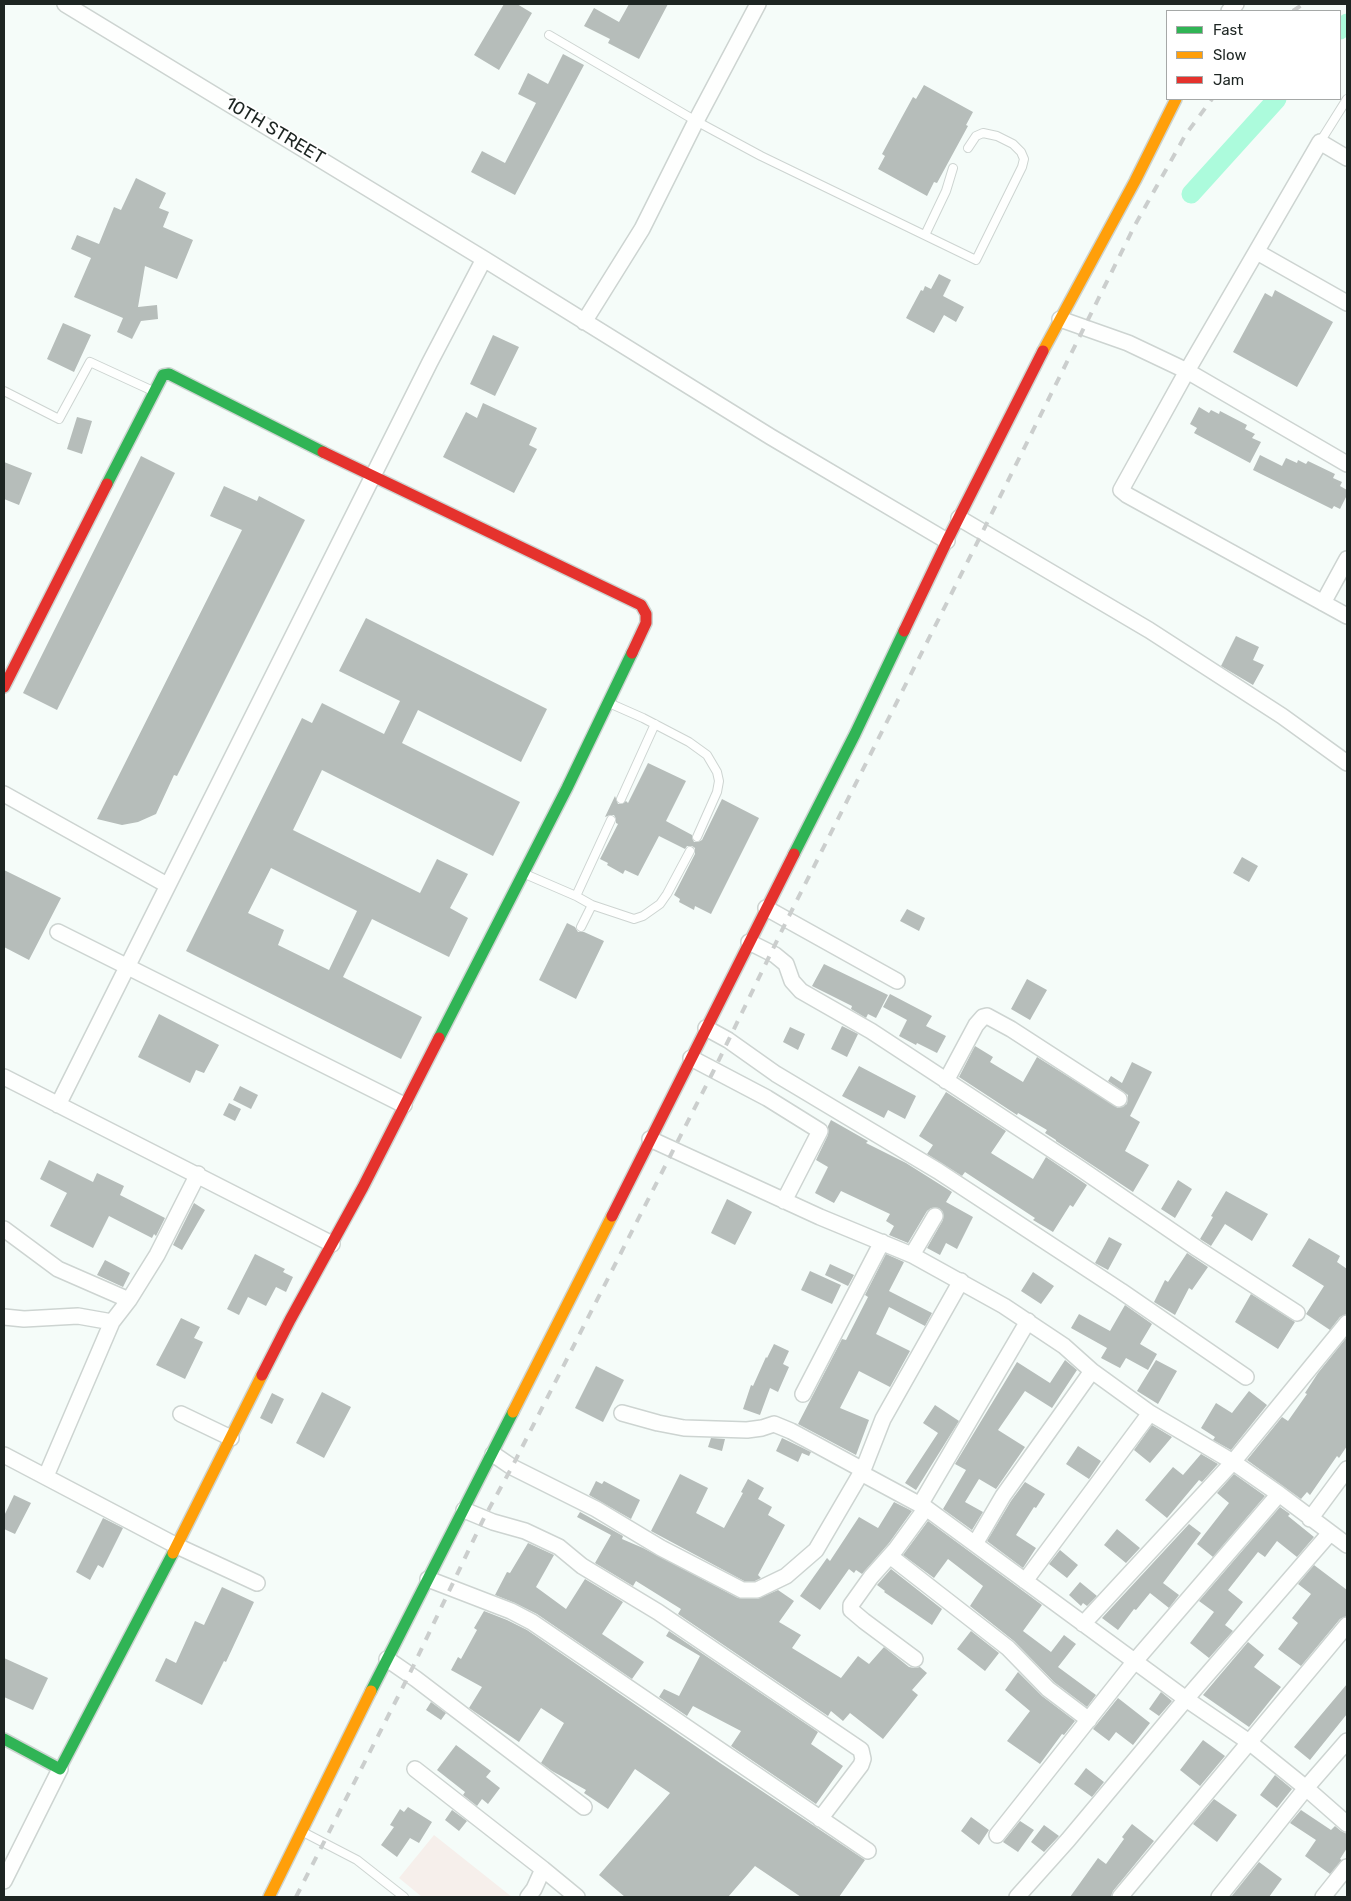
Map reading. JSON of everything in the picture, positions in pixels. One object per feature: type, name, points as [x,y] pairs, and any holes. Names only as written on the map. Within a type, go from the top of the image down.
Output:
[{"type":"street","name":"10TH STREET","points":[[65,4],[484,259],[778,442],[947,541]]},
{"type":"street","points":[[584,322],[642,229],[758,4]]},
{"type":"street","points":[[269,1897],[387,1659],[493,1454],[748,942],[855,734],[947,541],[1060,319],[1135,181],[1176,100]]},
{"type":"street","points":[[1347,158],[1320,142],[1121,488],[1122,492],[1347,616]]},
{"type":"street","points":[[1257,252],[1347,303]]},
{"type":"street","points":[[58,1105],[372,476],[484,259]]},
{"type":"street","points":[[1060,319],[1128,343],[1187,371],[1347,464]]},
{"type":"street","points":[[4,687],[163,375],[169,374],[372,476],[641,605],[646,614],[646,624],[609,703],[523,873],[332,1244],[290,1320],[177,1546],[117,1658],[4,1881]]},
{"type":"street","points":[[959,518],[1148,630],[1282,716],[1347,763]]},
{"type":"street","points":[[1324,602],[1347,558]]},
{"type":"street","points":[[4,794],[167,885]]},
{"type":"street","points":[[766,908],[897,981]]},
{"type":"street","points":[[58,932],[404,1105]]},
{"type":"street","points":[[748,942],[776,955],[786,964],[792,981],[801,991],[871,1031],[1081,1169],[1198,1249],[1297,1312]]},
{"type":"street","points":[[946,1081],[976,1025],[983,1017],[987,1016],[1011,1028],[1119,1099]]},
{"type":"street","points":[[706,1028],[728,1040],[776,1074],[938,1171],[1246,1377]]},
{"type":"street","points":[[690,1058],[767,1098],[820,1130]]},
{"type":"street","points":[[4,1077],[198,1174],[332,1244]]},
{"type":"street","points":[[784,1201],[833,1107]]},
{"type":"street","points":[[650,1139],[784,1201],[912,1255],[962,1281],[1064,1346],[1092,1371],[1150,1413],[1233,1462],[1347,1545]]},
{"type":"street","points":[[46,1476],[112,1322],[130,1300],[157,1255],[198,1174]]},
{"type":"street","points":[[912,1255],[935,1216]]},
{"type":"street","points":[[4,1229],[58,1269],[130,1300]]},
{"type":"street","points":[[802,1394],[882,1242]]},
{"type":"street","points":[[493,1454],[512,1467],[596,1509],[661,1548],[742,1590],[757,1590],[786,1576],[816,1550],[862,1472],[883,1419],[962,1281]]},
{"type":"street","points":[[4,1318],[24,1319],[78,1316],[112,1322]]},
{"type":"street","points":[[915,1659],[851,1610],[853,1601],[890,1556],[923,1506],[1028,1322]]},
{"type":"street","points":[[1083,1624],[1233,1462],[1347,1323]]},
{"type":"street","points":[[976,1544],[1014,1480],[1092,1371]]},
{"type":"street","points":[[622,1413],[684,1428],[747,1430],[774,1424],[791,1431],[923,1506],[1186,1699],[1249,1742],[1347,1824]]},
{"type":"street","points":[[1025,1581],[1150,1413]]},
{"type":"street","points":[[181,1414],[231,1438]]},
{"type":"street","points":[[4,1454],[177,1546],[257,1583]]},
{"type":"street","points":[[1310,1519],[1347,1469]]},
{"type":"street","points":[[997,1835],[1135,1661],[1279,1494]]},
{"type":"street","points":[[464,1510],[493,1522],[525,1531],[558,1547],[582,1566],[658,1612],[861,1750],[863,1759],[861,1765],[820,1819]]},
{"type":"street","points":[[1018,1897],[1330,1533]]},
{"type":"street","points":[[890,1556],[1008,1648],[1048,1689],[1089,1720]]},
{"type":"street","points":[[428,1579],[510,1611],[532,1622],[868,1851]]},
{"type":"street","points":[[1120,1897],[1347,1624]]},
{"type":"street","points":[[387,1659],[584,1807]]},
{"type":"street","points":[[4,1739],[60,1769]]},
{"type":"street","points":[[1219,1897],[1306,1788],[1347,1741]]},
{"type":"street","points":[[415,1769],[577,1897]]},
{"type":"street","points":[[1323,1897],[1347,1868]]},
{"type":"street","points":[[535,1895],[543,1869]]},
{"type":"lane","points":[[549,35],[696,121],[761,156],[976,260],[1022,167],[1024,158],[1022,152],[1013,144],[997,136],[983,133],[976,136],[968,148]]},
{"type":"lane","points":[[1320,142],[1347,99]]},
{"type":"lane","points":[[925,235],[946,191],[953,168]]},
{"type":"lane","points":[[4,391],[59,419],[90,362],[155,392]]},
{"type":"lane","points":[[609,703],[654,724],[702,750],[707,755],[717,772],[719,781],[717,792],[697,837]]},
{"type":"lane","points":[[621,799],[654,724]]},
{"type":"lane","points":[[576,896],[611,820]]},
{"type":"lane","points":[[523,873],[592,905],[634,919],[643,916],[660,904],[690,851]]},
{"type":"lane","points":[[581,927],[592,905]]},
{"type":"lane","points":[[301,1832],[357,1860],[404,1897]]},
{"type":"shaded area","points":[[434,1835],[512,1897],[422,1897],[399,1878]]},
{"type":"building","points":[[504,4],[517,4],[532,13],[499,70],[474,55]]},
{"type":"building","points":[[629,4],[668,4],[639,59],[608,43],[610,39],[584,26],[594,8],[619,22]]},
{"type":"building","points":[[563,54],[584,65],[515,195],[471,172],[482,151],[505,163],[536,103],[518,94],[528,73],[548,84]]},
{"type":"building","points":[[924,85],[973,112],[966,125],[968,126],[937,183],[934,182],[927,196],[878,169],[885,156],[882,154],[902,117],[913,97],[916,99]]},
{"type":"building","points":[[136,178],[166,193],[159,208],[169,212],[163,227],[193,240],[177,279],[145,266],[138,307],[157,305],[158,319],[141,321],[132,339],[117,332],[123,318],[74,297],[91,258],[71,249],[77,235],[99,244],[114,207],[121,210]]},
{"type":"building","points":[[939,274],[951,280],[943,296],[964,307],[956,322],[944,315],[934,333],[906,318],[921,290],[923,291],[925,286],[931,289]]},
{"type":"building","points":[[1275,290],[1333,322],[1297,387],[1233,352],[1265,293],[1272,297]]},
{"type":"building","points":[[63,323],[91,335],[74,372],[47,359]]},
{"type":"building","points":[[493,335],[519,347],[495,396],[470,384]]},
{"type":"building","points":[[483,403],[537,428],[529,445],[537,449],[514,493],[443,457],[466,412],[477,418]]},
{"type":"building","points":[[1199,407],[1209,413],[1211,410],[1219,414],[1220,411],[1247,425],[1245,429],[1255,434],[1252,438],[1261,442],[1250,463],[1194,433],[1197,428],[1190,424]]},
{"type":"building","points":[[77,417],[92,421],[82,454],[67,449]]},
{"type":"building","points":[[1260,455],[1282,466],[1286,458],[1297,463],[1298,460],[1306,464],[1308,461],[1335,474],[1333,478],[1342,482],[1340,486],[1347,490],[1347,495],[1340,509],[1334,506],[1332,509],[1253,470]]},
{"type":"building","points":[[141,456],[175,473],[57,710],[23,693]]},
{"type":"building","points":[[4,462],[32,473],[19,505],[4,499]]},
{"type":"building","points":[[224,486],[257,501],[259,496],[305,520],[177,776],[174,775],[156,814],[138,822],[122,825],[97,819],[242,530],[210,516]]},
{"type":"building","points":[[366,618],[547,709],[521,762],[418,710],[402,743],[520,802],[493,856],[322,770],[293,830],[420,893],[437,859],[468,874],[450,908],[468,918],[449,957],[372,919],[343,977],[422,1017],[401,1059],[186,951],[302,718],[312,723],[322,703],[384,734],[400,701],[339,671]],"holes":[[[271,868],[357,911],[329,970],[278,945],[284,930],[248,913]]]},
{"type":"building","points":[[1236,636],[1259,647],[1253,660],[1264,665],[1253,685],[1221,666]]},
{"type":"building","points":[[648,763],[686,781],[666,821],[692,835],[694,842],[702,840],[722,799],[759,818],[711,914],[695,906],[694,910],[679,902],[680,899],[674,895],[695,854],[695,848],[692,846],[687,846],[685,849],[659,836],[638,876],[625,870],[623,874],[600,859],[618,824],[614,815],[605,817],[615,796],[618,804],[626,801],[628,803]]},
{"type":"building","points":[[1242,857],[1258,866],[1249,882],[1233,873]]},
{"type":"building","points":[[4,870],[61,898],[29,960],[4,947]]},
{"type":"building","points":[[907,909],[925,918],[919,931],[900,921]]},
{"type":"building","points":[[567,923],[575,927],[578,932],[584,932],[604,941],[576,999],[539,980]]},
{"type":"building","points":[[824,964],[888,995],[876,1018],[868,1014],[866,1018],[851,1009],[852,1006],[812,986]]},
{"type":"building","points":[[1027,979],[1047,990],[1030,1020],[1011,1009]]},
{"type":"building","points":[[890,994],[932,1016],[926,1026],[946,1036],[937,1053],[899,1036],[907,1020],[883,1007]]},
{"type":"building","points":[[159,1014],[219,1045],[204,1073],[196,1070],[190,1083],[138,1057]]},
{"type":"building","points":[[842,1026],[858,1034],[847,1057],[831,1049]]},
{"type":"building","points":[[790,1027],[805,1034],[798,1050],[783,1042]]},
{"type":"building","points":[[975,1046],[993,1057],[990,1062],[1023,1082],[1037,1057],[1118,1108],[1127,1104],[1128,1095],[1108,1081],[1111,1076],[1122,1083],[1132,1062],[1152,1072],[1130,1116],[1140,1122],[1125,1151],[1149,1165],[1133,1192],[1056,1141],[1045,1133],[1047,1130],[1018,1113],[1017,1115],[959,1077]]},
{"type":"building","points":[[859,1066],[916,1096],[905,1119],[888,1110],[884,1118],[842,1096]]},
{"type":"building","points":[[240,1086],[258,1095],[251,1109],[233,1100]]},
{"type":"building","points":[[946,1092],[1006,1131],[991,1153],[1033,1179],[1046,1157],[1087,1185],[1073,1207],[1070,1205],[1053,1232],[965,1172],[962,1176],[927,1154],[933,1145],[919,1136]]},
{"type":"building","points":[[229,1103],[241,1109],[235,1121],[223,1115]]},
{"type":"building","points":[[831,1120],[868,1141],[866,1143],[906,1163],[952,1192],[946,1202],[973,1217],[957,1249],[946,1243],[940,1255],[927,1248],[943,1220],[943,1212],[939,1208],[931,1208],[927,1211],[908,1243],[889,1235],[894,1226],[886,1221],[890,1214],[841,1191],[834,1203],[815,1193],[828,1167],[816,1160],[828,1135],[828,1126]]},
{"type":"building","points":[[49,1160],[93,1182],[97,1173],[124,1186],[120,1195],[165,1218],[156,1236],[154,1234],[152,1238],[109,1216],[93,1248],[50,1226],[67,1193],[40,1179]]},
{"type":"building","points":[[1178,1180],[1192,1189],[1175,1218],[1161,1209]]},
{"type":"building","points":[[1226,1191],[1268,1214],[1252,1241],[1225,1224],[1211,1246],[1200,1239]]},
{"type":"building","points":[[727,1199],[752,1212],[735,1245],[711,1233]]},
{"type":"building","points":[[194,1203],[205,1210],[182,1250],[173,1245]]},
{"type":"building","points":[[1109,1237],[1122,1244],[1108,1270],[1095,1263]]},
{"type":"building","points":[[1309,1238],[1340,1256],[1337,1262],[1347,1269],[1347,1314],[1340,1317],[1330,1330],[1306,1314],[1324,1286],[1292,1266]]},
{"type":"building","points":[[1187,1253],[1208,1267],[1192,1290],[1189,1288],[1175,1315],[1154,1302],[1165,1280],[1168,1282]]},
{"type":"building","points":[[255,1254],[285,1269],[283,1272],[293,1277],[286,1292],[276,1287],[266,1306],[248,1297],[239,1315],[227,1309]]},
{"type":"building","points":[[886,1254],[904,1262],[889,1291],[932,1313],[925,1326],[889,1307],[876,1334],[910,1351],[890,1387],[859,1371],[840,1408],[869,1420],[856,1455],[798,1424],[842,1339],[846,1340],[868,1297],[865,1295]]},
{"type":"building","points":[[105,1260],[130,1273],[123,1287],[97,1275]]},
{"type":"building","points":[[830,1264],[854,1275],[848,1286],[825,1275]]},
{"type":"building","points":[[810,1271],[841,1285],[832,1304],[801,1290]]},
{"type":"building","points":[[1033,1272],[1054,1286],[1041,1304],[1021,1291]]},
{"type":"building","points":[[1251,1294],[1295,1322],[1278,1349],[1235,1322]]},
{"type":"building","points":[[1125,1305],[1152,1324],[1140,1344],[1157,1354],[1148,1370],[1126,1358],[1120,1368],[1101,1358],[1107,1348],[1071,1328],[1079,1314],[1110,1331]]},
{"type":"building","points":[[181,1318],[200,1327],[194,1338],[203,1342],[185,1379],[156,1365]]},
{"type":"building","points":[[1347,1337],[1347,1446],[1339,1458],[1337,1456],[1310,1495],[1307,1492],[1301,1499],[1247,1460],[1282,1417],[1288,1421],[1307,1394],[1305,1393],[1318,1373]]},
{"type":"building","points":[[774,1344],[789,1351],[783,1364],[789,1367],[778,1392],[770,1388],[760,1415],[743,1409],[751,1385],[753,1386]]},
{"type":"building","points":[[1065,1360],[1077,1370],[1052,1408],[1025,1391],[998,1430],[1025,1447],[996,1489],[979,1479],[965,1502],[983,1512],[972,1530],[943,1509],[966,1470],[955,1464],[1017,1362],[1050,1383]]},
{"type":"building","points":[[1156,1360],[1177,1371],[1158,1404],[1137,1391]]},
{"type":"building","points":[[596,1366],[624,1380],[603,1422],[575,1408]]},
{"type":"building","points":[[1249,1391],[1267,1405],[1231,1450],[1213,1440],[1215,1437],[1201,1428],[1216,1403],[1232,1413]]},
{"type":"building","points":[[322,1392],[351,1407],[324,1458],[296,1443]]},
{"type":"building","points":[[272,1393],[284,1399],[272,1424],[260,1418]]},
{"type":"building","points":[[935,1405],[959,1421],[916,1490],[905,1483],[938,1433],[923,1423]]},
{"type":"building","points":[[1152,1425],[1172,1437],[1150,1463],[1134,1450]]},
{"type":"building","points":[[711,1438],[725,1439],[722,1451],[708,1447]]},
{"type":"building","points":[[782,1438],[811,1452],[809,1456],[802,1453],[798,1462],[776,1451]]},
{"type":"building","points":[[1078,1446],[1101,1461],[1089,1479],[1066,1464]]},
{"type":"building","points":[[1201,1454],[1218,1464],[1202,1482],[1199,1480],[1167,1518],[1145,1500],[1173,1467],[1183,1475]]},
{"type":"building","points":[[680,1474],[708,1488],[696,1513],[724,1528],[743,1493],[741,1492],[748,1479],[764,1488],[758,1499],[772,1507],[768,1515],[785,1525],[758,1575],[761,1578],[755,1581],[744,1581],[651,1531]]},
{"type":"building","points":[[1234,1474],[1265,1496],[1213,1557],[1197,1544],[1229,1503],[1217,1493]]},
{"type":"building","points":[[596,1481],[602,1484],[604,1481],[640,1500],[631,1519],[589,1495]]},
{"type":"building","points":[[1025,1482],[1045,1494],[1016,1535],[1036,1548],[1023,1568],[987,1541]]},
{"type":"building","points":[[14,1495],[31,1503],[15,1534],[4,1529],[4,1516]]},
{"type":"building","points":[[894,1502],[912,1511],[889,1543],[862,1574],[856,1570],[854,1573],[849,1569],[820,1610],[800,1596],[827,1558],[830,1561],[859,1517],[878,1528]]},
{"type":"building","points":[[1280,1507],[1314,1537],[1297,1557],[1277,1541],[1265,1557],[1258,1552],[1228,1590],[1243,1602],[1225,1625],[1233,1631],[1209,1658],[1190,1643],[1214,1612],[1199,1601]]},
{"type":"building","points":[[580,1512],[623,1536],[622,1539],[738,1598],[757,1599],[778,1590],[794,1601],[779,1622],[801,1635],[792,1648],[841,1678],[858,1656],[869,1664],[884,1647],[909,1667],[920,1667],[927,1673],[912,1690],[918,1695],[883,1739],[850,1713],[843,1721],[831,1711],[828,1716],[678,1614],[681,1609],[636,1581],[633,1586],[595,1563],[611,1535],[577,1517]]},
{"type":"building","points":[[103,1518],[123,1528],[103,1568],[98,1565],[90,1580],[76,1572]]},
{"type":"building","points":[[928,1521],[1042,1605],[1023,1631],[1051,1652],[1064,1635],[1076,1644],[1058,1667],[1096,1695],[1087,1707],[1054,1682],[1014,1641],[970,1606],[983,1586],[948,1559],[934,1578],[903,1555]]},
{"type":"building","points":[[1189,1524],[1201,1533],[1163,1583],[1179,1595],[1169,1608],[1150,1593],[1136,1610],[1134,1609],[1118,1630],[1102,1618]]},
{"type":"building","points":[[1117,1529],[1140,1548],[1126,1563],[1104,1545]]},
{"type":"building","points":[[528,1543],[554,1555],[536,1587],[566,1609],[585,1579],[623,1602],[602,1634],[644,1662],[632,1679],[537,1614],[495,1595],[507,1572],[510,1573]]},
{"type":"building","points":[[1060,1550],[1078,1565],[1067,1578],[1049,1564]]},
{"type":"building","points":[[1314,1565],[1347,1590],[1347,1616],[1340,1619],[1301,1666],[1278,1649],[1298,1623],[1292,1618],[1311,1594],[1298,1584]]},
{"type":"building","points":[[891,1569],[942,1609],[932,1625],[884,1592],[877,1585]]},
{"type":"building","points":[[1080,1582],[1097,1596],[1087,1606],[1083,1603],[1081,1606],[1069,1595]]},
{"type":"building","points":[[222,1587],[254,1602],[226,1662],[224,1661],[202,1705],[155,1681],[166,1658],[176,1663],[195,1621],[204,1625]]},
{"type":"building","points":[[484,1611],[527,1630],[865,1860],[839,1897],[801,1897],[755,1866],[728,1897],[625,1897],[599,1875],[670,1793],[635,1769],[608,1809],[584,1793],[586,1790],[541,1763],[564,1723],[541,1708],[519,1742],[469,1708],[482,1687],[451,1670],[458,1657],[461,1659],[477,1630],[474,1628]]},
{"type":"building","points":[[669,1631],[818,1732],[811,1744],[843,1766],[816,1804],[731,1746],[741,1731],[693,1706],[687,1716],[659,1697],[664,1689],[679,1696],[700,1656],[666,1636]]},
{"type":"building","points":[[971,1631],[999,1653],[985,1671],[957,1649]]},
{"type":"building","points":[[1248,1642],[1264,1655],[1254,1667],[1281,1687],[1249,1727],[1203,1695]]},
{"type":"building","points":[[4,1658],[48,1678],[33,1710],[4,1697]]},
{"type":"building","points":[[1018,1672],[1042,1696],[1075,1721],[1064,1735],[1062,1734],[1040,1764],[1007,1741],[1030,1711],[1005,1690]]},
{"type":"building","points":[[1347,1684],[1347,1714],[1310,1760],[1294,1747]]},
{"type":"building","points":[[1161,1692],[1172,1701],[1159,1716],[1149,1709]]},
{"type":"building","points":[[1118,1698],[1150,1723],[1133,1745],[1116,1732],[1109,1741],[1093,1729]]},
{"type":"building","points":[[431,1702],[446,1713],[441,1720],[426,1710]]},
{"type":"building","points":[[1203,1740],[1225,1756],[1200,1786],[1180,1770]]},
{"type":"building","points":[[456,1745],[491,1771],[486,1777],[500,1788],[488,1804],[482,1799],[477,1806],[463,1795],[465,1792],[437,1770]]},
{"type":"building","points":[[1086,1768],[1104,1782],[1092,1797],[1074,1784]]},
{"type":"building","points":[[1275,1775],[1292,1789],[1277,1808],[1260,1795]]},
{"type":"building","points":[[1214,1799],[1237,1815],[1217,1842],[1193,1824]]},
{"type":"building","points":[[408,1807],[432,1822],[419,1843],[410,1838],[397,1857],[381,1845],[394,1827],[390,1825],[400,1809],[404,1812]]},
{"type":"building","points":[[452,1810],[467,1821],[459,1831],[445,1820]]},
{"type":"building","points":[[1301,1810],[1331,1830],[1335,1826],[1347,1834],[1347,1848],[1340,1859],[1342,1860],[1330,1874],[1305,1856],[1316,1840],[1290,1823]]},
{"type":"building","points":[[971,1817],[989,1830],[979,1845],[961,1831]]},
{"type":"building","points":[[1020,1821],[1034,1830],[1018,1852],[1003,1842]]},
{"type":"building","points":[[1132,1824],[1154,1841],[1113,1891],[1111,1897],[1070,1897],[1098,1858],[1106,1864]]},
{"type":"building","points":[[1044,1825],[1059,1836],[1044,1852],[1031,1842]]},
{"type":"building","points":[[1259,1862],[1282,1879],[1269,1897],[1231,1897]]},
{"type":"waterway","points":[[1341,29],[1347,23]]},
{"type":"waterway","points":[[1191,194],[1276,100]]},
{"type":"railway","points":[[1294,10],[1303,4]]},
{"type":"railway","points":[[296,1897],[409,1675],[484,1518],[512,1467],[714,1070],[787,920],[1135,225],[1186,134],[1211,100]]},
{"type":"traffic: fast","points":[[107,484],[163,375],[169,374],[323,452]]},
{"type":"traffic: fast","points":[[794,854],[855,734],[904,631]]},
{"type":"traffic: fast","points":[[439,1038],[567,788],[632,653]]},
{"type":"traffic: fast","points":[[371,1691],[513,1412]]},
{"type":"traffic: fast","points":[[4,1739],[60,1769],[173,1553]]},
{"type":"traffic: slow","points":[[1043,351],[1135,181],[1176,100]]},
{"type":"traffic: slow","points":[[513,1412],[612,1216]]},
{"type":"traffic: slow","points":[[173,1553],[262,1375]]},
{"type":"traffic: slow","points":[[269,1897],[371,1691]]},
{"type":"traffic: jam","points":[[904,631],[947,541],[1043,351]]},
{"type":"traffic: jam","points":[[323,452],[641,605],[646,614],[646,623],[632,653]]},
{"type":"traffic: jam","points":[[4,687],[107,484]]},
{"type":"traffic: jam","points":[[612,1216],[794,854]]},
{"type":"traffic: jam","points":[[262,1375],[363,1187],[439,1038]]}]
